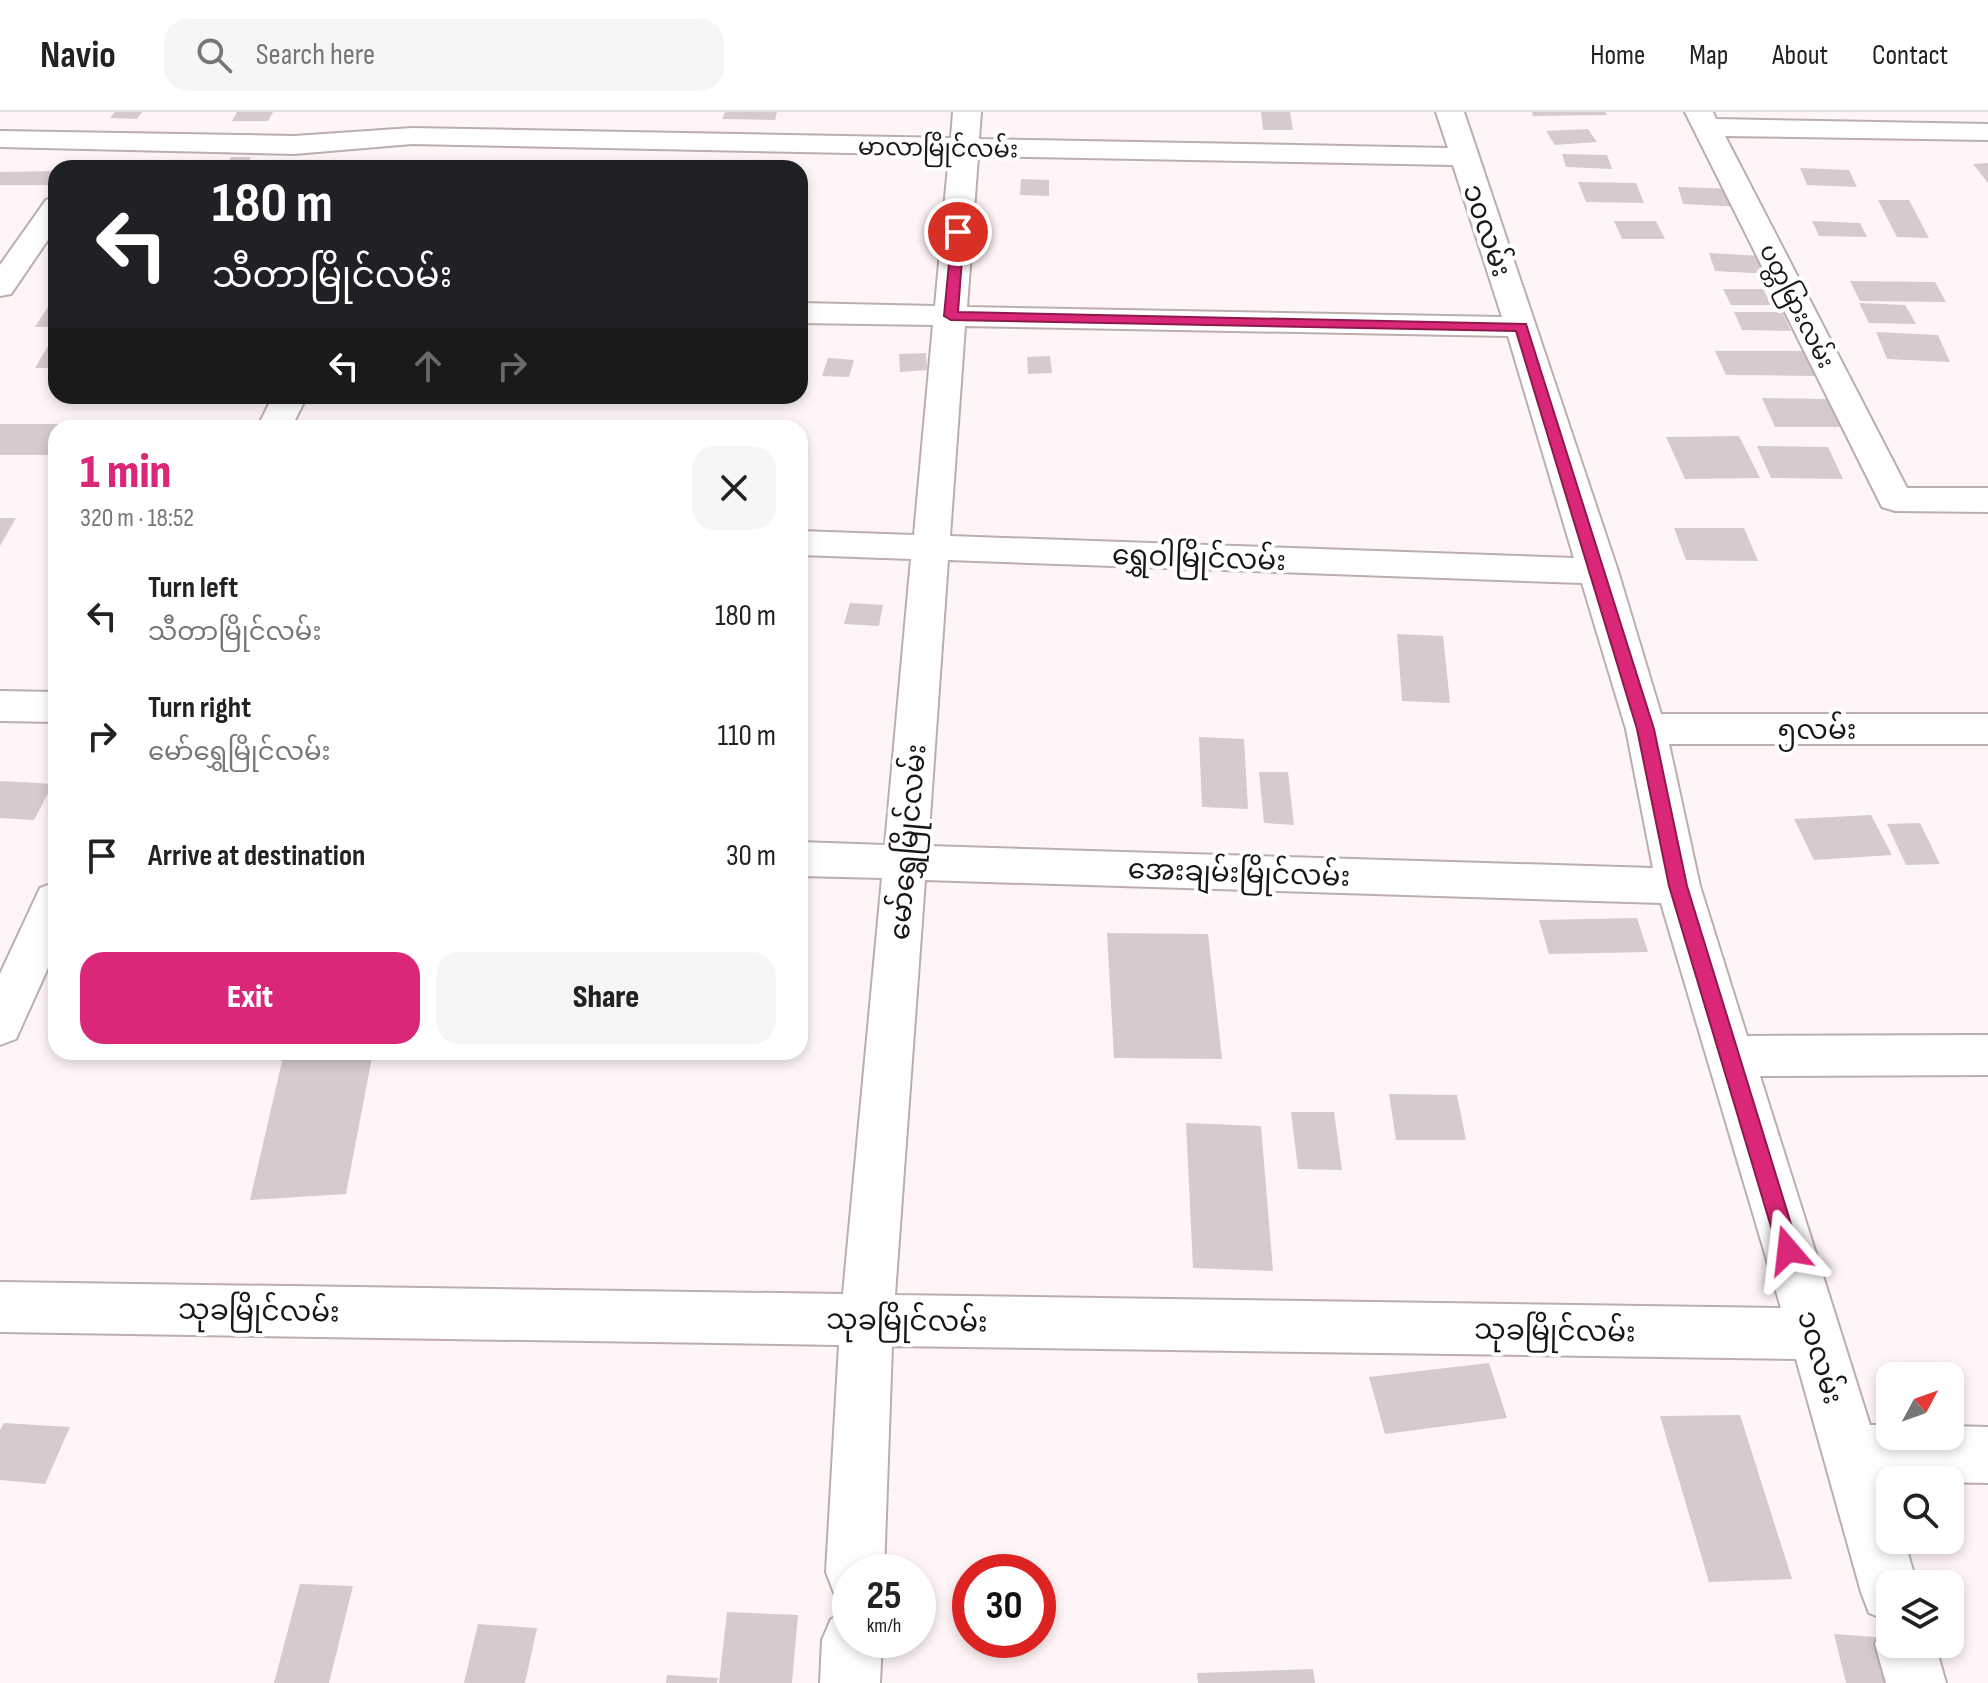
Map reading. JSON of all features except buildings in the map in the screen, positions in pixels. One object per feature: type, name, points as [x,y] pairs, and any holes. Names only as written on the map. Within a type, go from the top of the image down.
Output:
[{"type":"street","name":"၁၀လမ်း","points":[[1450,112],[1599,571],[1646,729],[1678,886],[1851,1452],[1884,1570]]},
{"type":"street","points":[[1703,120],[1988,132]]},
{"type":"street","name":"ပတ္တမြားလမ်း","points":[[1703,120],[1895,499],[1988,500]]},
{"type":"street","name":"မာလာမြိုင်လမ်း","points":[[0,139],[294,145],[418,124],[966,130],[1463,157]]},
{"type":"street","points":[[401,160],[418,124]]},
{"type":"street","name":"မော်ရွှေမြိုင်လမ်း","points":[[856,1554],[867,1319],[966,130]]},
{"type":"street","points":[[88,160],[100,142]]},
{"type":"street","points":[[0,287],[48,218]]},
{"type":"street","points":[[808,313],[1521,327]]},
{"type":"street","name":"ရွှေဝါမြိုင်လမ်း","points":[[808,543],[1599,571]]},
{"type":"street","points":[[0,706],[48,707]]},
{"type":"street","name":"၅လမ်း","points":[[1646,729],[1988,729]]},
{"type":"street","name":"အေးချမ်းမြိုင်လမ်း","points":[[808,859],[1678,886]]},
{"type":"street","points":[[0,1025],[48,918]]},
{"type":"street","points":[[1729,1056],[1988,1055]]},
{"type":"street","name":"သုခမြိုင်လမ်း","points":[[0,1307],[1814,1334]]},
{"type":"street","points":[[1851,1452],[1988,1455]]},
{"type":"street","points":[[850,1683],[851,1658]]},
{"type":"street","points":[[1909,1658],[1916,1683]]},
{"type":"route","points":[[958,232],[951,316],[1521,327],[1646,729],[1678,886],[1788,1250]]}]
